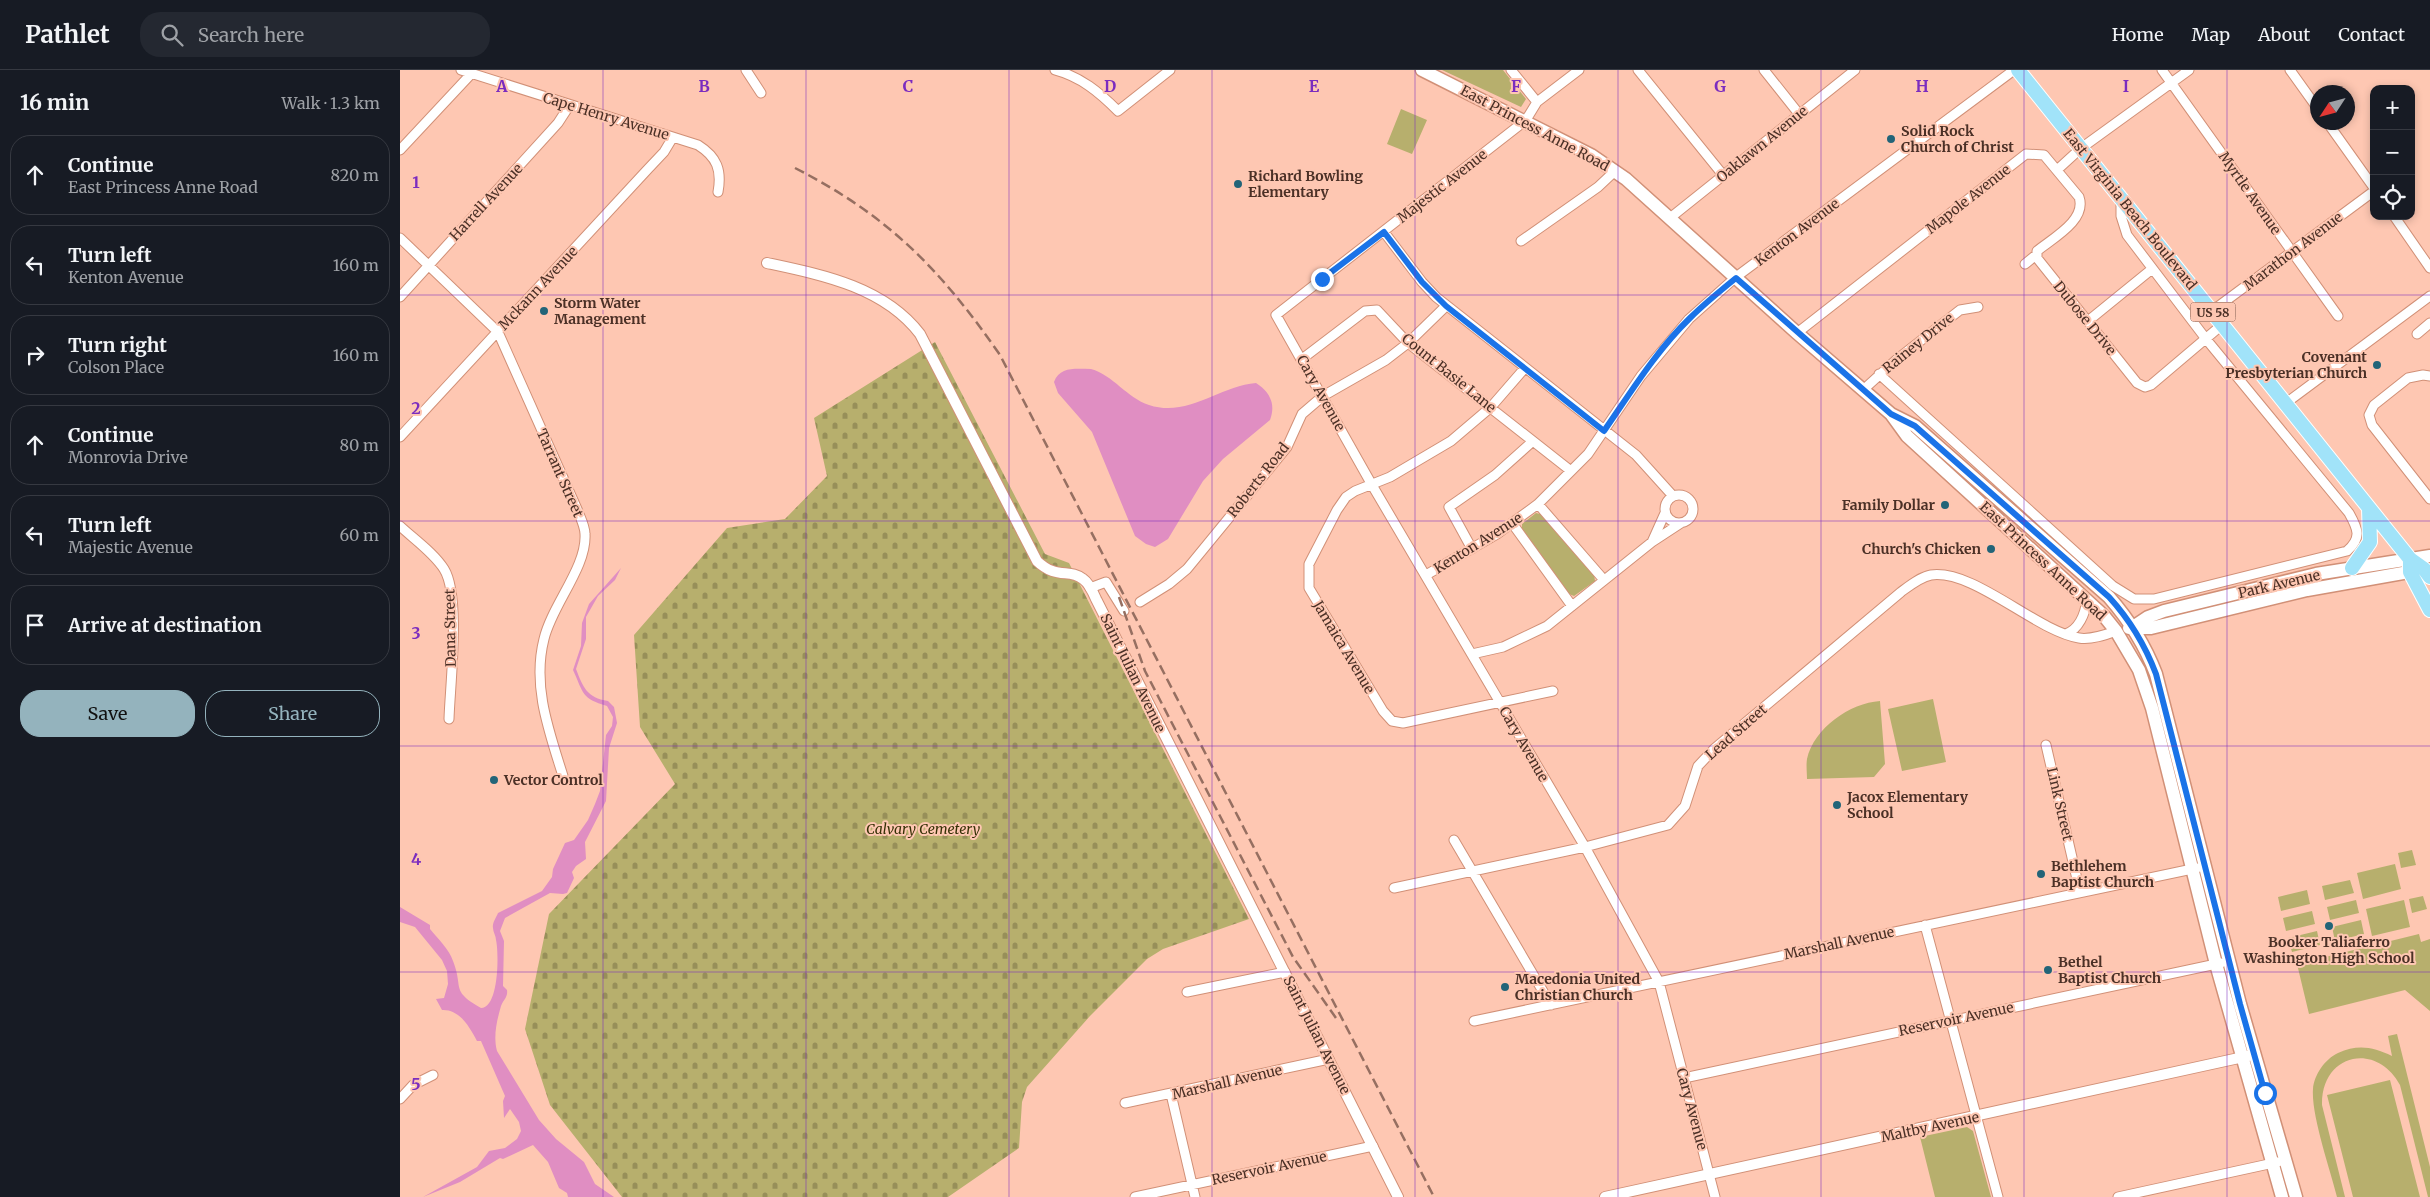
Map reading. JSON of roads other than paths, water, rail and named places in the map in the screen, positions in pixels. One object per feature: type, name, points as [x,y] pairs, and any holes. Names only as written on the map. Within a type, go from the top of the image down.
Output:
[{"type":"main road","name":"East Princess Anne Road","points":[[1422,70],[1526,120],[1615,170],[1796,333],[1891,414],[1915,426],[2109,597],[2133,627],[2156,674],[2254,1055],[2296,1197]]},
{"type":"main road","name":"East Virginia Beach Boulevard","points":[[2016,70],[2223,324],[2369,508],[2410,565],[2430,610]]},
{"type":"main road","name":"East Princess Anne Road","points":[[1891,414],[1906,436],[2087,600],[2116,631],[2139,670],[2152,708],[2191,868],[2241,1057],[2282,1197]]},
{"type":"main road","points":[[2352,568],[2370,542],[2369,508]]},
{"type":"main road","name":"East Virginia Beach Boulevard","points":[[2410,565],[2429,568]]},
{"type":"main road","name":"Park Avenue","points":[[2133,627],[2148,617],[2164,611],[2352,568],[2410,565]]},
{"type":"main road","name":"Park Avenue","points":[[2116,631],[2133,627],[2151,628],[2410,565]]},
{"type":"street","name":"Cape Henry Avenue","points":[[461,70],[569,106],[698,145],[713,156],[720,172],[718,192]]},
{"type":"street","points":[[746,70],[762,93]]},
{"type":"street","points":[[1055,70],[1072,75],[1087,84],[1100,93],[1118,112],[1170,70]]},
{"type":"street","points":[[1511,70],[1537,102]]},
{"type":"street","name":"Majestic Avenue","points":[[1276,315],[1526,120],[1537,102],[1579,70]]},
{"type":"street","points":[[1638,70],[1723,176]]},
{"type":"street","points":[[1764,70],[1799,114]]},
{"type":"street","name":"Oaklawn Avenue","points":[[1670,218],[1855,70]]},
{"type":"street","name":"Kenton Avenue","points":[[1426,574],[1512,523],[1538,504],[1588,454],[1641,376],[1689,319],[1736,278],[2016,70]]},
{"type":"street","name":"Myrtle Avenue","points":[[2162,70],[2338,316]]},
{"type":"street","points":[[2025,264],[2078,217],[2081,208],[2079,197],[2057,170],[2080,149],[2189,70]]},
{"type":"street","points":[[2290,70],[2310,98]]},
{"type":"street","points":[[400,150],[472,73]]},
{"type":"street","name":"Harrell Avenue","points":[[400,297],[558,123],[569,106]]},
{"type":"street","points":[[2333,130],[2370,184]]},
{"type":"street","name":"Mckann Avenue","points":[[400,437],[664,152],[673,137]]},
{"type":"street","name":"Mapole Avenue","points":[[1796,333],[2026,154],[2044,155],[2057,170]]},
{"type":"street","points":[[1521,241],[1598,187],[1615,170]]},
{"type":"street","name":"Marathon Avenue","points":[[2212,311],[2370,193]]},
{"type":"street","points":[[1879,374],[2113,586],[2134,599],[2154,599],[2342,554],[2353,546],[2358,536],[2358,530],[2348,513],[2206,339],[2127,235],[2122,216],[2121,199]]},
{"type":"street","points":[[2397,220],[2430,268]]},
{"type":"street","points":[[1384,232],[1422,282],[1446,306],[1640,459],[1673,496],[1685,496],[1692,505],[1691,517],[1652,542],[1547,626],[1503,647],[1472,654]]},
{"type":"street","name":"Tarrant Street","points":[[400,238],[498,332],[586,532],[583,553],[579,564],[548,624],[541,652],[540,673],[543,712],[563,776]]},
{"type":"street","name":"Dubose Drive","points":[[2036,255],[2137,383],[2145,387],[2152,385],[2223,324]]},
{"type":"street","points":[[767,263],[858,288],[888,303],[911,322],[933,355],[1037,560],[1054,573],[1078,576],[1090,588],[1106,582],[1124,611]]},
{"type":"street","points":[[2088,321],[2152,269]]},
{"type":"street","points":[[2286,403],[2430,296]]},
{"type":"street","name":"Roberts Road","points":[[1140,602],[1169,584],[1187,569],[1287,447],[1302,414],[1323,396],[1386,360],[1408,343],[1446,306]]},
{"type":"street","name":"Rainey Drive","points":[[1863,390],[1879,374],[1960,310],[1978,307]]},
{"type":"street","name":"Count Basie Lane","points":[[1302,359],[1365,311],[1371,310],[1381,313],[1408,343],[1491,407],[1570,472]]},
{"type":"street","name":"Cary Avenue","points":[[1276,315],[1372,485],[1426,574],[1584,847],[1659,982],[1715,1197]]},
{"type":"street","points":[[2416,334],[2430,323]]},
{"type":"street","name":"Jamaica Avenue","points":[[1524,369],[1491,407],[1451,441],[1390,477],[1355,491],[1346,497],[1337,510],[1309,564],[1310,588],[1383,711],[1392,721],[1403,723],[1553,691]]},
{"type":"street","points":[[2430,376],[2422,375],[2408,378],[2374,405],[2369,415],[2372,426],[2430,499]]},
{"type":"street","points":[[1472,548],[1449,507],[1495,475],[1533,441]]},
{"type":"street","points":[[1652,542],[1665,513],[1665,505],[1673,496]]},
{"type":"street","points":[[1538,504],[1604,580]]},
{"type":"street","points":[[1665,513],[1669,520],[1681,523]]},
{"type":"street","points":[[1512,523],[1572,606]]},
{"type":"street","name":"Dana Street","points":[[400,526],[438,562],[444,570],[451,588],[452,620],[448,719]]},
{"type":"street","points":[[2342,554],[2352,568]]},
{"type":"street","name":"Lead Street","points":[[1394,888],[1584,847],[1668,825],[1685,806],[1698,766],[1714,748],[1900,592],[1929,575],[1955,578],[2066,634],[2088,638],[2116,631]]},
{"type":"street","name":"Saint Julian Avenue","points":[[1090,588],[1398,1197]]},
{"type":"street","points":[[2066,634],[2077,625],[2082,617],[2087,600]]},
{"type":"street","name":"Link Street","points":[[2046,745],[2080,892]]},
{"type":"street","points":[[1454,840],[1551,1005]]},
{"type":"street","name":"Marshall Avenue","points":[[1474,1021],[2191,868],[2205,867]]},
{"type":"street","points":[[1924,925],[1998,1197]]},
{"type":"street","name":"Reservoir Avenue","points":[[1684,1078],[2229,961]]},
{"type":"street","points":[[1187,992],[1285,972]]},
{"type":"street","name":"Maltby Avenue","points":[[1605,1197],[2254,1055]]},
{"type":"street","name":"Marshall Avenue","points":[[1125,1103],[1329,1059]]},
{"type":"street","points":[[400,1099],[414,1085],[433,1075]]},
{"type":"street","points":[[1171,1094],[1195,1197]]},
{"type":"street","name":"Reservoir Avenue","points":[[1135,1197],[1373,1146]]},
{"type":"street","points":[[2118,1197],[2285,1160]]},
{"type":"railway","points":[[795,168],[828,186],[858,206],[886,226],[911,248],[956,297],[1000,355],[1434,1197]]},
{"type":"railway","points":[[1119,597],[1145,671],[1293,957],[1336,1018]]},
{"type":"place","name":"Solid Rock Church of Christ","points":[[1891,139]]},
{"type":"place","name":"Richard Bowling Elementary","points":[[1238,184]]},
{"type":"place","name":"Storm Water Management","points":[[544,311]]},
{"type":"place","name":"Covenant Presbyterian Church","points":[[2377,365]]},
{"type":"place","name":"Family Dollar","points":[[1945,505]]},
{"type":"place","name":"Church's Chicken","points":[[1991,549]]},
{"type":"place","name":"Vector Control","points":[[494,780]]},
{"type":"place","name":"Jacox Elementary School","points":[[1837,805]]},
{"type":"place","name":"Bethlehem Baptist Church","points":[[2041,874]]},
{"type":"place","name":"Booker Taliaferro Washington High School","points":[[2329,926]]},
{"type":"place","name":"Bethel Baptist Church","points":[[2048,970]]},
{"type":"place","name":"Macedonia United Christian Church","points":[[1505,987]]},
{"type":"park label","name":"Calvary Cemetery","points":[[923,829]]}]
